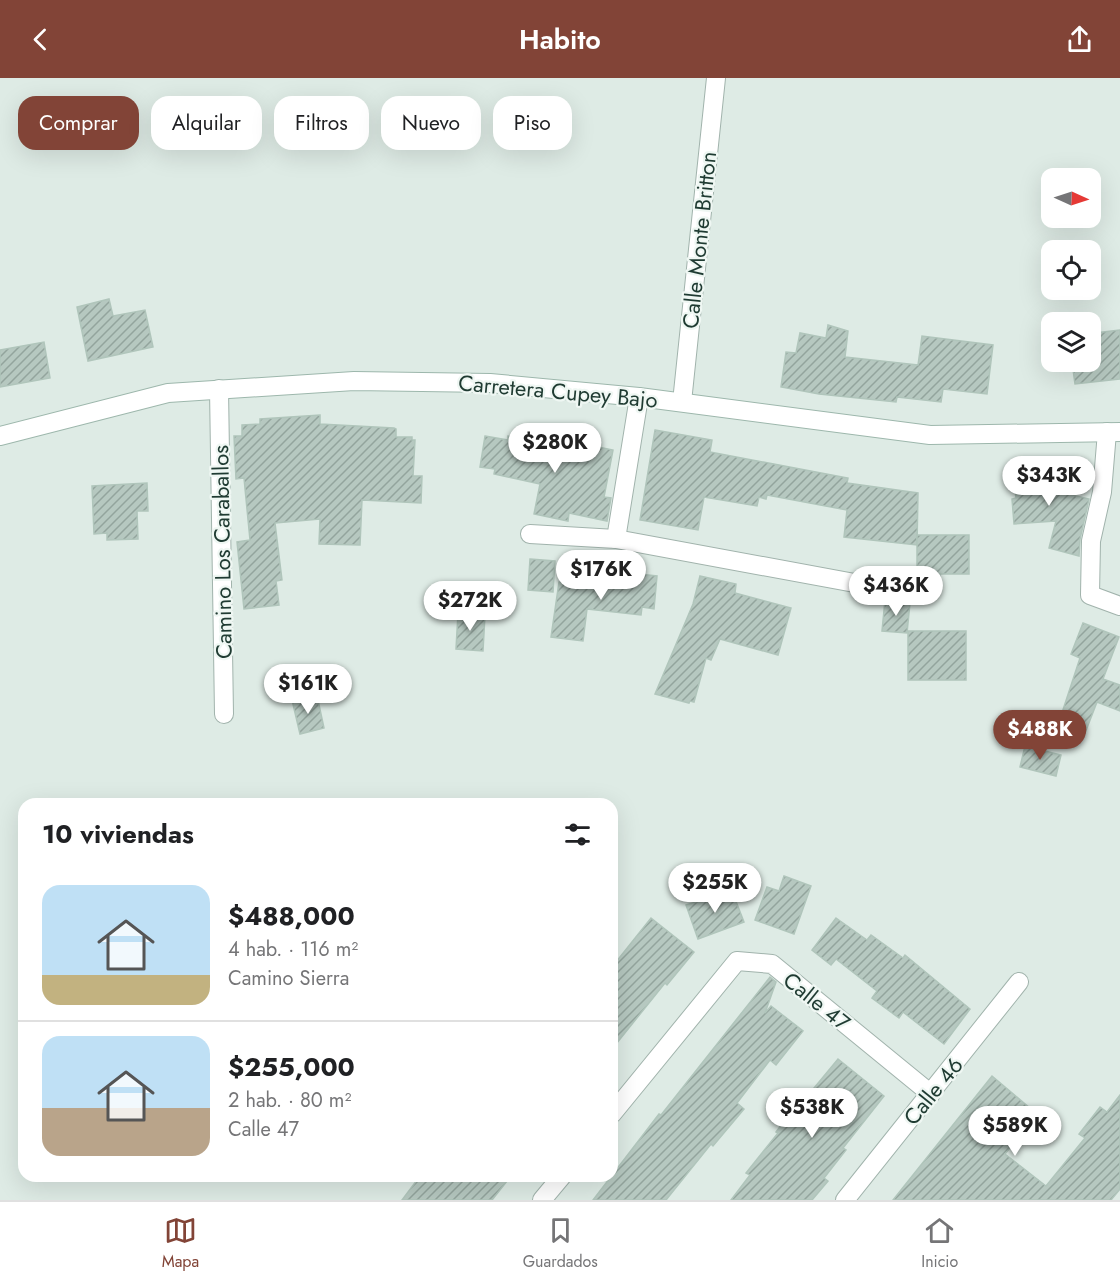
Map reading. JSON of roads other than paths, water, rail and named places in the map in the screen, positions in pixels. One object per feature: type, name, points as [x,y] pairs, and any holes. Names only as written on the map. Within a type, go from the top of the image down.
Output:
[{"type":"street","name":"Calle Monte Britton","points":[[682,402],[716,78]]},
{"type":"street","name":"Carretera Cupey Bajo","points":[[0,436],[168,393],[354,381],[479,383],[639,397],[930,435],[1113,432]]},
{"type":"street","name":"Camino Los Caraballos","points":[[219,389],[224,714]]},
{"type":"street","points":[[616,539],[639,397]]},
{"type":"street","points":[[1113,432],[1091,541],[1090,595],[1120,606]]},
{"type":"street","points":[[530,534],[616,539],[887,589]]},
{"type":"street","name":"Calle 47","points":[[618,1107],[737,961],[772,964],[931,1094]]},
{"type":"street","name":"Calle 46","points":[[845,1200],[1019,982]]},
{"type":"street","points":[[542,1200],[557,1182]]}]
